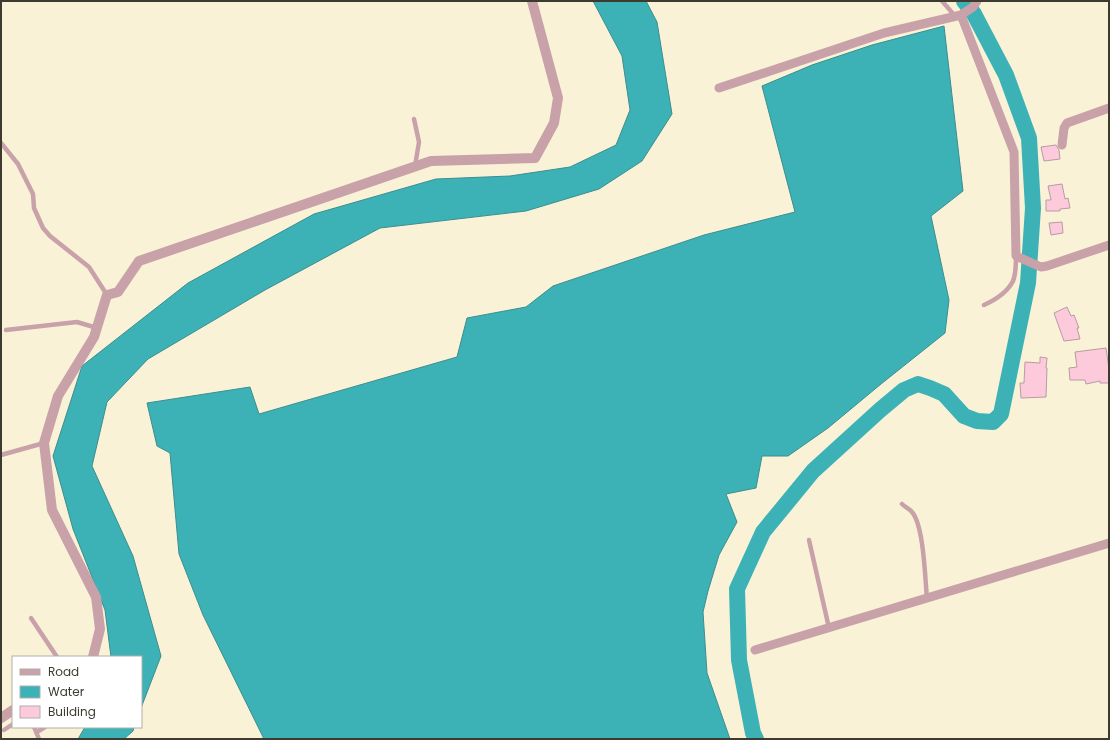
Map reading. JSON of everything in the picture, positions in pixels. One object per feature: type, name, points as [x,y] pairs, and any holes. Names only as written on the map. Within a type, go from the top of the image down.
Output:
[{"type":"street","points":[[93,656],[100,629],[96,597],[52,510],[44,443],[58,396],[94,337],[107,295],[118,292],[139,261],[431,160],[535,158],[554,123],[558,98],[532,1]]},
{"type":"street","points":[[719,88],[884,33],[967,10],[1014,152],[1016,256],[1041,267],[1109,245]]},
{"type":"street","points":[[1062,145],[1064,128],[1067,123],[1109,108]]},
{"type":"street","points":[[755,650],[1109,543]]},
{"type":"street","points":[[1,718],[12,711]]},
{"type":"lane","points":[[942,1],[967,10]]},
{"type":"lane","points":[[414,119],[419,142],[415,166]]},
{"type":"lane","points":[[1,143],[18,164],[34,194],[34,208],[43,228],[50,236],[89,268],[107,295]]},
{"type":"lane","points":[[984,305],[996,299],[1013,281],[1016,269],[1016,256]]},
{"type":"lane","points":[[6,330],[77,322],[97,328]]},
{"type":"lane","points":[[1,455],[44,443]]},
{"type":"lane","points":[[902,504],[912,512],[920,532],[927,598]]},
{"type":"lane","points":[[809,540],[829,628]]},
{"type":"lane","points":[[31,618],[56,656]]},
{"type":"lane","points":[[4,730],[12,725]]},
{"type":"lane","points":[[35,728],[39,739]]},
{"type":"lane","points":[[37,732],[43,728]]},
{"type":"water","points":[[593,1],[646,1],[657,22],[672,114],[642,161],[599,189],[526,211],[380,228],[265,290],[148,359],[107,402],[92,466],[133,556],[161,656],[142,705],[142,656],[111,656],[105,610],[73,529],[53,456],[82,366],[188,283],[314,214],[436,179],[510,176],[570,167],[616,145],[630,110],[622,56]]},
{"type":"water","points":[[944,26],[963,191],[931,216],[949,300],[945,333],[828,428],[788,456],[762,456],[756,488],[726,494],[737,522],[719,555],[703,612],[707,673],[730,739],[264,739],[203,615],[179,554],[170,453],[157,446],[147,403],[250,387],[259,414],[457,357],[467,318],[526,307],[553,286],[704,235],[795,212],[762,86],[812,65],[872,45]]},
{"type":"water","points":[[84,728],[134,728],[133,731],[124,739],[78,739]]},
{"type":"building","points":[[1056,145],[1059,150],[1060,159],[1044,161],[1041,147]]},
{"type":"building","points":[[1062,184],[1065,199],[1068,198],[1070,208],[1060,209],[1060,211],[1046,211],[1046,200],[1051,200],[1048,186]]},
{"type":"building","points":[[1062,222],[1063,233],[1051,235],[1049,223]]},
{"type":"building","points":[[1067,307],[1071,316],[1074,315],[1079,328],[1077,328],[1080,339],[1064,341],[1054,313]]},
{"type":"building","points":[[1106,348],[1109,383],[1100,383],[1100,381],[1086,384],[1085,380],[1070,380],[1069,368],[1077,367],[1075,352]]},
{"type":"building","points":[[1040,357],[1047,358],[1046,397],[1021,398],[1020,383],[1024,383],[1025,362],[1040,363]]},
{"type":"waterway","points":[[756,739],[753,733],[739,660],[737,589],[763,532],[813,471],[904,390],[918,384],[930,388],[944,394],[964,416],[977,421],[993,422],[1001,414],[1028,283],[1033,208],[1029,138],[1006,75],[974,14],[964,1]]}]
